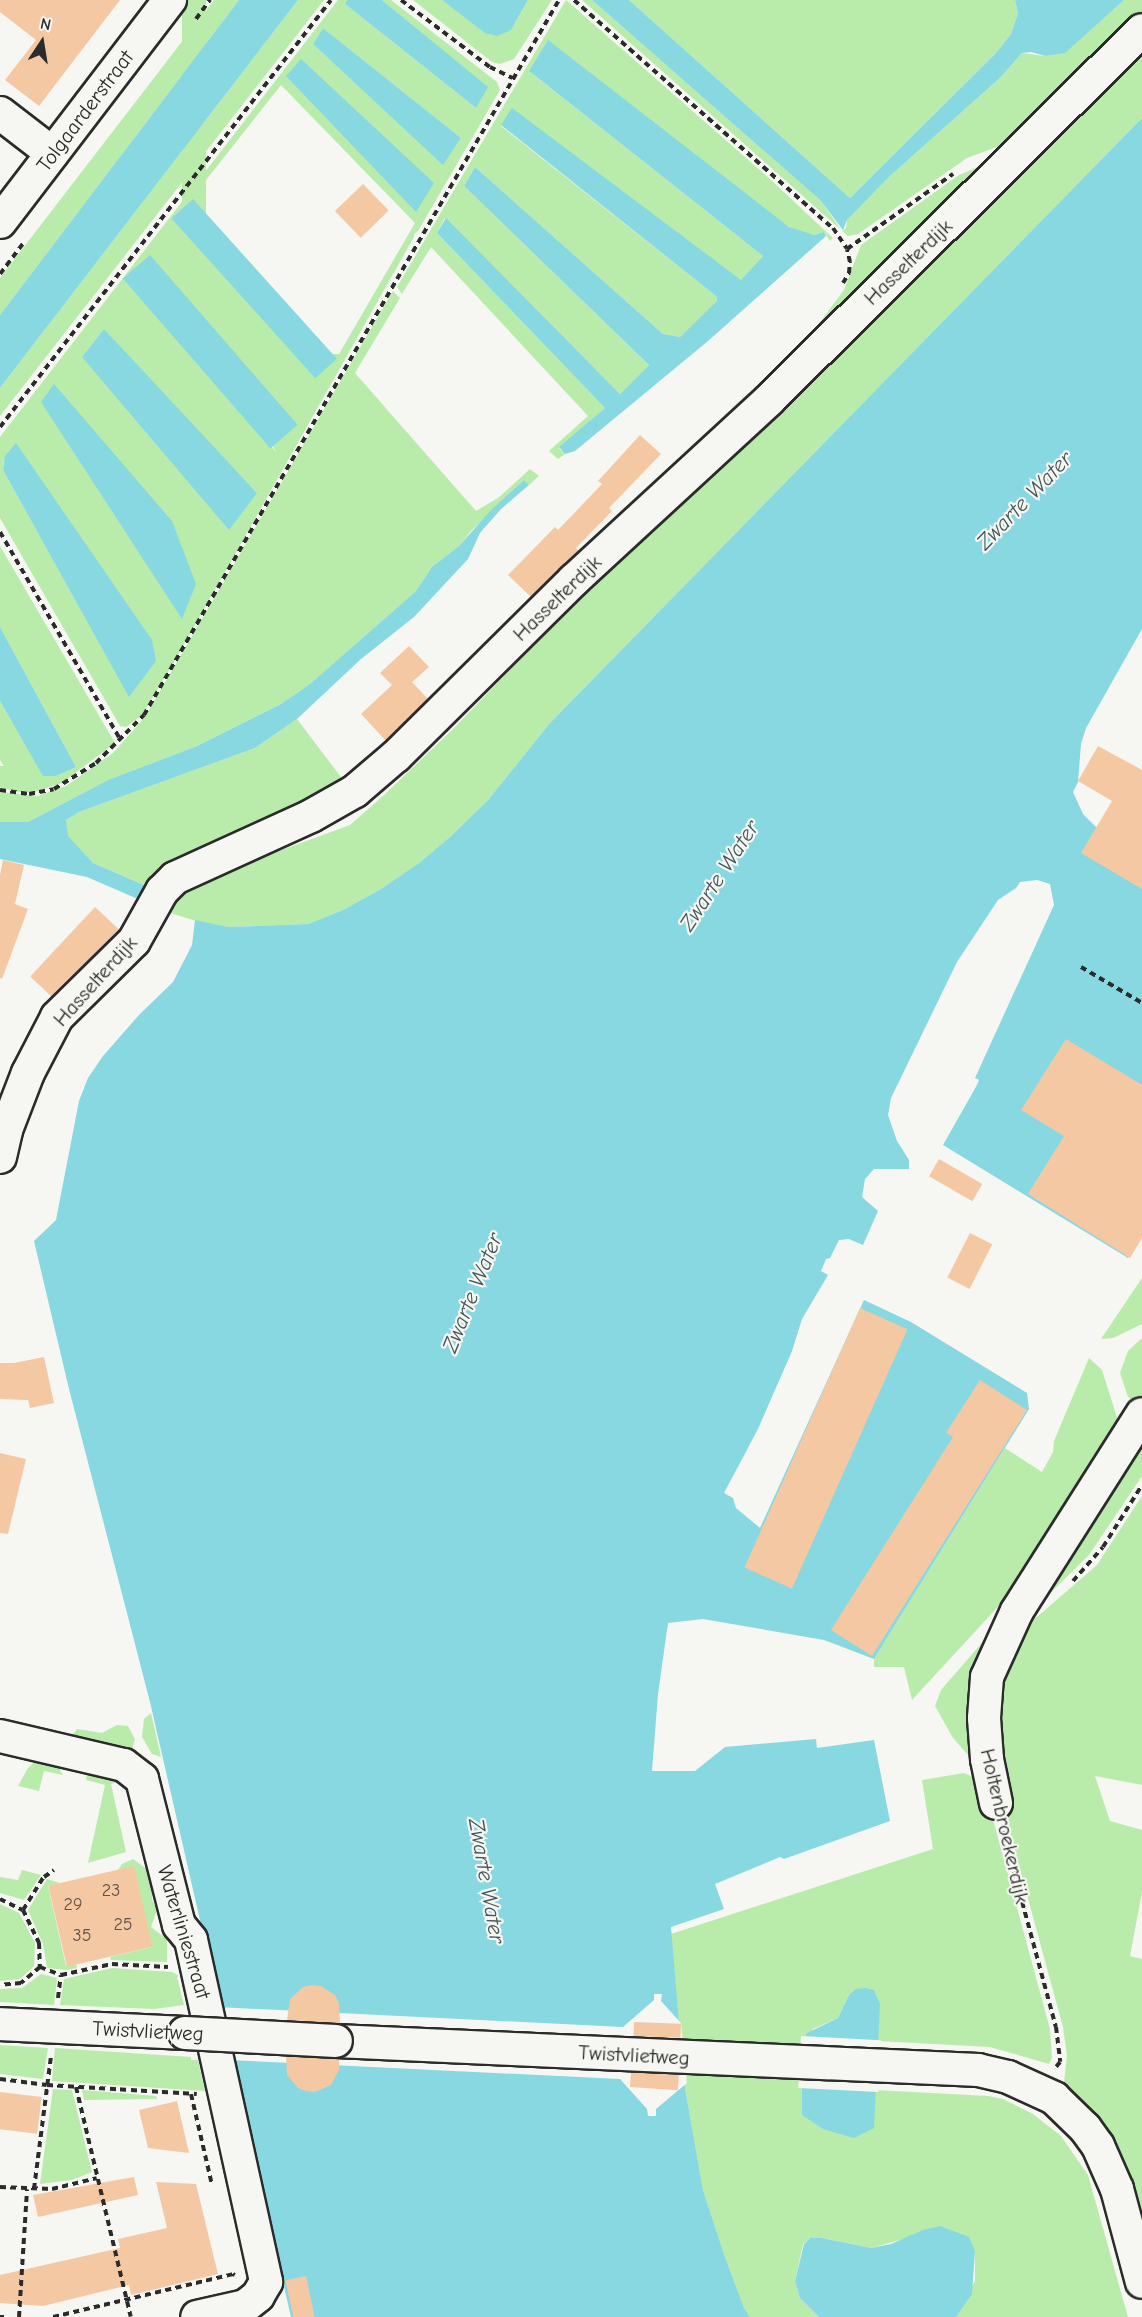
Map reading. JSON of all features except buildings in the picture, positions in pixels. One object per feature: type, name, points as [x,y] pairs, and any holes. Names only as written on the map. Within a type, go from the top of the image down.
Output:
[{"type":"street","name":"Tolgaarderstraat","points":[[0,222],[170,0]]},
{"type":"street","name":"Hasselterdijk","points":[[0,1157],[6,1130],[28,1073],[57,1017],[134,942],[158,900],[175,878],[311,816],[355,791],[396,756],[574,580],[769,400],[1142,30]]},
{"type":"street","points":[[0,113],[52,153]]},
{"type":"street","name":"Holtenbroekerdijk","points":[[996,1803],[987,1759],[984,1718],[987,1677],[1017,1611],[1142,1414]]},
{"type":"street","name":"Waterliniestraat","points":[[0,1736],[124,1765],[142,1779],[179,1924],[191,1940],[226,2096],[263,2279]]},
{"type":"street","name":"Twistvlietweg","points":[[0,2024],[978,2070],[1008,2077],[1041,2090],[1067,2109],[1098,2146],[1117,2189],[1142,2282]]},
{"type":"street","points":[[197,2317],[245,2306],[263,2279]]},
{"type":"path","points":[[0,427],[331,0]]},
{"type":"path","points":[[401,0],[490,67],[513,78]]},
{"type":"path","points":[[0,790],[29,794],[54,789],[96,763],[121,741],[144,715],[173,668],[331,388],[559,0]]},
{"type":"path","points":[[574,0],[833,228],[847,249]]},
{"type":"path","points":[[0,532],[121,741]]},
{"type":"path","points":[[1082,967],[1142,1003]]},
{"type":"path","name":"Holtenbroekerdijk","points":[[996,1803],[1059,2043],[1060,2061],[1041,2090]]},
{"type":"path","points":[[23,1910],[44,1877],[54,1870]]},
{"type":"path","points":[[0,1899],[23,1910],[39,1943],[40,1966]]},
{"type":"path","points":[[40,1966],[61,1975],[112,1964],[198,1969]]},
{"type":"path","points":[[0,1985],[21,1983],[40,1966]]},
{"type":"path","points":[[58,2000],[61,1975]]},
{"type":"path","points":[[34,2189],[51,2052]]},
{"type":"path","points":[[0,2079],[47,2085],[226,2096]]},
{"type":"path","points":[[76,2087],[131,2317]]},
{"type":"path","points":[[0,2187],[52,2189],[97,2178]]},
{"type":"path","points":[[19,2317],[27,2189]]},
{"type":"path","points":[[53,2317],[233,2274],[263,2279]]},
{"type":"green space","points":[[182,0],[206,0],[206,299],[182,299]]},
{"type":"green space","points":[[214,0],[239,0],[0,315],[0,278]]},
{"type":"green space","points":[[298,0],[324,0],[0,416],[0,388]]},
{"type":"green space","points":[[338,0],[347,0],[345,4],[476,108],[487,87],[382,0],[391,0],[497,82],[500,90],[418,231],[414,234],[173,664],[142,715],[126,727],[120,726],[0,518],[0,437]],"holes":[[[323,28],[461,138],[443,164],[313,44]],[[281,85],[415,223],[339,354],[332,354],[336,360],[175,222],[193,200],[198,205],[199,189]],[[150,255],[277,453],[129,284]],[[104,329],[173,405],[257,493],[82,357]],[[4,460],[129,696],[3,470]]]},
{"type":"green space","points":[[413,0],[442,0],[491,35],[514,25],[528,0],[552,0],[514,59],[500,64],[492,62]]},
{"type":"green space","points":[[566,0],[771,180],[833,238],[830,241],[824,232],[814,235],[798,232],[530,72],[763,256],[741,281],[512,109],[501,126],[716,296],[717,302],[680,337],[663,334],[475,167],[464,186],[649,365],[620,394],[445,218],[437,233],[605,408],[559,448],[565,454],[558,459],[549,451],[588,416],[431,247],[402,294],[397,287]]},
{"type":"green space","points":[[582,0],[592,0],[820,200],[841,230]]},
{"type":"green space","points":[[629,0],[1015,0],[1018,13],[1011,34],[996,53],[850,198]]},
{"type":"green space","points":[[1124,0],[1142,0],[1142,20],[1016,140],[967,158],[858,234],[848,236],[842,231],[846,228],[847,220],[890,176],[1001,77],[1022,53],[1045,56],[1065,52]]},
{"type":"green space","points":[[1142,51],[1142,118],[550,723],[488,800],[450,837],[419,863],[381,889],[343,910],[308,924],[228,927],[209,925],[164,911],[184,890],[214,875],[350,825],[382,797],[453,729],[665,509]]},
{"type":"green space","points":[[994,160],[788,365],[844,290],[861,245],[959,175]]},
{"type":"green space","points":[[393,291],[400,298],[355,373],[476,511],[498,498],[530,469],[539,476],[529,485],[524,480],[471,531],[459,546],[432,567],[416,591],[310,684],[281,704],[197,746],[108,780],[28,822],[0,822],[0,792],[38,796],[66,786],[113,753],[145,717]]},
{"type":"green space","points":[[0,546],[115,743],[62,783],[35,792],[17,792],[0,787],[0,766],[4,766],[0,760],[0,701],[43,775],[76,767],[0,627]]},
{"type":"green space","points":[[297,719],[353,793],[153,889],[93,863],[67,836],[66,820],[79,812],[255,748]]},
{"type":"green space","points":[[1142,1278],[1142,1324],[1113,1338],[1101,1339]]},
{"type":"green space","points":[[1142,1338],[1142,1400],[1135,1402],[1128,1397],[1120,1373],[1128,1351]]},
{"type":"green space","points":[[1089,1358],[1102,1370],[1119,1424],[1029,1573],[912,1700],[904,1667],[874,1667],[874,1659],[1005,1448],[1042,1472],[1053,1452],[1054,1441]]},
{"type":"green space","points":[[1142,1425],[1142,1476],[1089,1555],[1036,1607]]},
{"type":"green space","points":[[1142,1496],[1142,1785],[1095,1776],[1110,1821],[1142,1830],[1142,1892],[1130,1956],[1142,1959],[1142,2225],[1125,2169],[1111,2139],[1096,2117],[1068,2091],[1064,2082],[1067,2056],[1063,2027],[1003,1807],[997,1689],[1020,1623],[1037,1617],[1097,1565]]},
{"type":"green space","points":[[991,1636],[976,1670],[968,1700],[972,1754],[967,1754],[953,1738],[935,1706],[941,1690],[987,1637]]},
{"type":"green space","points":[[151,1713],[161,1757],[152,1754],[142,1737],[144,1719]]},
{"type":"green space","points":[[117,1725],[128,1726],[135,1739],[132,1750],[71,1737],[77,1729],[102,1733]]},
{"type":"green space","points":[[38,1759],[56,1764],[63,1775],[44,1771],[39,1791],[18,1786],[28,1768]]},
{"type":"green space","points":[[107,1770],[124,1780],[111,1784],[126,1852],[88,1863],[105,1785],[86,1780],[87,1774]]},
{"type":"green space","points":[[964,1773],[973,1777],[982,1789],[994,1823],[1050,2029],[1052,2058],[1049,2064],[990,2047],[878,2041],[878,1999],[849,1995],[838,2018],[813,2029],[801,2048],[802,2115],[875,2090],[988,2096],[1003,2099],[1033,2114],[1061,2136],[1088,2175],[1128,2317],[956,2317],[975,2281],[975,2251],[907,2238],[871,2248],[822,2238],[810,2238],[803,2244],[795,2281],[800,2298],[819,2317],[750,2317],[744,2308],[724,2254],[703,2190],[684,2082],[671,1934],[933,1849],[922,1780]]},
{"type":"green space","points":[[133,1859],[151,1872],[152,1899],[157,1910],[151,1927],[167,1939],[167,1962],[111,1960],[110,1957],[152,1947],[118,1870],[122,1864]]},
{"type":"green space","points":[[22,1870],[41,1875],[24,1900],[0,1893],[0,1877],[18,1880]]},
{"type":"green space","points":[[47,1879],[60,1883],[48,1886],[66,1966],[76,1964],[77,1968],[67,1970],[47,1968],[43,1944],[28,1910]]},
{"type":"green space","points":[[0,1904],[19,1913],[35,1943],[34,1966],[20,1979],[0,1981]]},
{"type":"green space","points":[[112,1968],[172,1972],[179,1976],[177,1977],[184,2005],[154,2009],[60,2005],[64,1979]]},
{"type":"green space","points":[[41,1974],[57,1978],[54,2005],[0,2002],[0,1989],[22,1988]]},
{"type":"green space","points":[[0,2045],[48,2048],[43,2079],[0,2074]]},
{"type":"green space","points":[[55,2048],[191,2057],[191,2060],[198,2060],[205,2091],[52,2081]]},
{"type":"green space","points":[[53,2089],[72,2090],[92,2172],[72,2180],[40,2184]]},
{"type":"green space","points":[[82,2090],[156,2096],[157,2099],[84,2100]]},
{"type":"water","points":[[239,0],[298,0],[0,388],[0,315]]},
{"type":"water","points":[[347,0],[382,0],[488,87],[476,108],[345,4]]},
{"type":"water","points":[[442,0],[528,0],[511,30],[497,36],[485,33]]},
{"type":"water","points":[[592,0],[629,0],[850,198],[996,53],[1011,34],[1018,13],[1015,0],[1124,0],[1065,53],[1045,56],[1031,52],[1022,53],[1001,77],[890,176],[847,220],[843,230],[820,200]]},
{"type":"water","points":[[323,28],[461,138],[443,165],[313,44]]},
{"type":"water","points":[[548,40],[789,227],[814,235],[824,232],[826,236],[708,341],[575,451],[565,454],[559,447],[605,408],[437,233],[446,218],[620,394],[649,365],[464,186],[475,167],[663,334],[680,337],[717,301],[716,296],[501,125],[512,108],[741,280],[763,256],[529,71]]},
{"type":"water","points":[[301,59],[434,183],[416,212],[286,76]]},
{"type":"water","name":"Zwarte Water","points":[[1142,118],[1142,629],[1086,728],[1081,744],[1078,782],[1073,792],[1083,814],[1096,827],[1142,839],[1142,1235],[1128,1258],[943,1145],[977,1085],[979,1080],[975,1078],[1054,905],[1050,884],[1037,880],[1020,882],[1016,888],[998,900],[957,962],[891,1098],[888,1115],[897,1141],[909,1160],[909,1169],[874,1169],[865,1179],[862,1197],[878,1211],[863,1245],[849,1239],[839,1240],[830,1258],[826,1259],[821,1271],[828,1275],[802,1319],[792,1351],[758,1429],[724,1493],[733,1498],[736,1508],[760,1528],[864,1300],[911,1322],[1027,1393],[1029,1409],[874,1659],[824,1640],[703,1619],[668,1623],[658,1694],[652,1771],[695,1771],[725,1747],[816,1739],[817,1748],[874,1740],[890,1821],[784,1859],[780,1857],[715,1884],[724,1909],[671,1927],[684,2082],[703,2190],[724,2254],[744,2308],[750,2317],[291,2317],[150,1702],[69,1389],[34,1241],[56,1220],[79,1101],[88,1078],[103,1056],[139,1015],[173,982],[192,945],[195,920],[228,927],[308,924],[343,910],[381,889],[419,863],[450,837],[488,800],[550,723]]},
{"type":"water","points":[[193,199],[337,359],[315,378],[171,218]]},
{"type":"water","points":[[150,255],[298,425],[270,448],[123,279]]},
{"type":"water","points":[[104,329],[257,493],[229,530],[82,357]]},
{"type":"water","points":[[54,384],[172,521],[196,584],[182,619],[41,402]]},
{"type":"water","points":[[16,443],[152,640],[156,661],[129,697],[3,470],[5,456]]},
{"type":"water","points":[[524,480],[529,485],[501,509],[480,533],[468,559],[414,617],[361,659],[297,719],[255,748],[79,812],[66,820],[68,836],[93,863],[153,889],[147,903],[87,877],[0,859],[0,822],[28,822],[108,780],[197,746],[281,704],[310,684],[416,591],[432,567],[459,546],[491,510]]},
{"type":"water","points":[[0,627],[76,767],[55,776],[43,776],[0,701]]},
{"type":"water","points":[[856,1989],[874,1990],[880,2004],[874,2128],[854,2138],[823,2129],[802,2115],[801,2048],[807,2033],[838,2018],[849,1995]]},
{"type":"water","points":[[940,2226],[969,2237],[975,2251],[972,2294],[956,2317],[819,2317],[800,2298],[795,2281],[804,2244],[810,2238],[822,2238],[871,2248],[891,2244],[923,2230]]},
{"type":"pier","points":[[654,1994],[662,1994],[661,2001],[681,2023],[687,2083],[656,2109],[656,2116],[648,2116],[647,2109],[620,2079],[229,2060],[217,2007],[623,2027],[654,2000]]},
{"type":"pier","points":[[801,2036],[881,2040],[878,2092],[798,2088]]}]
